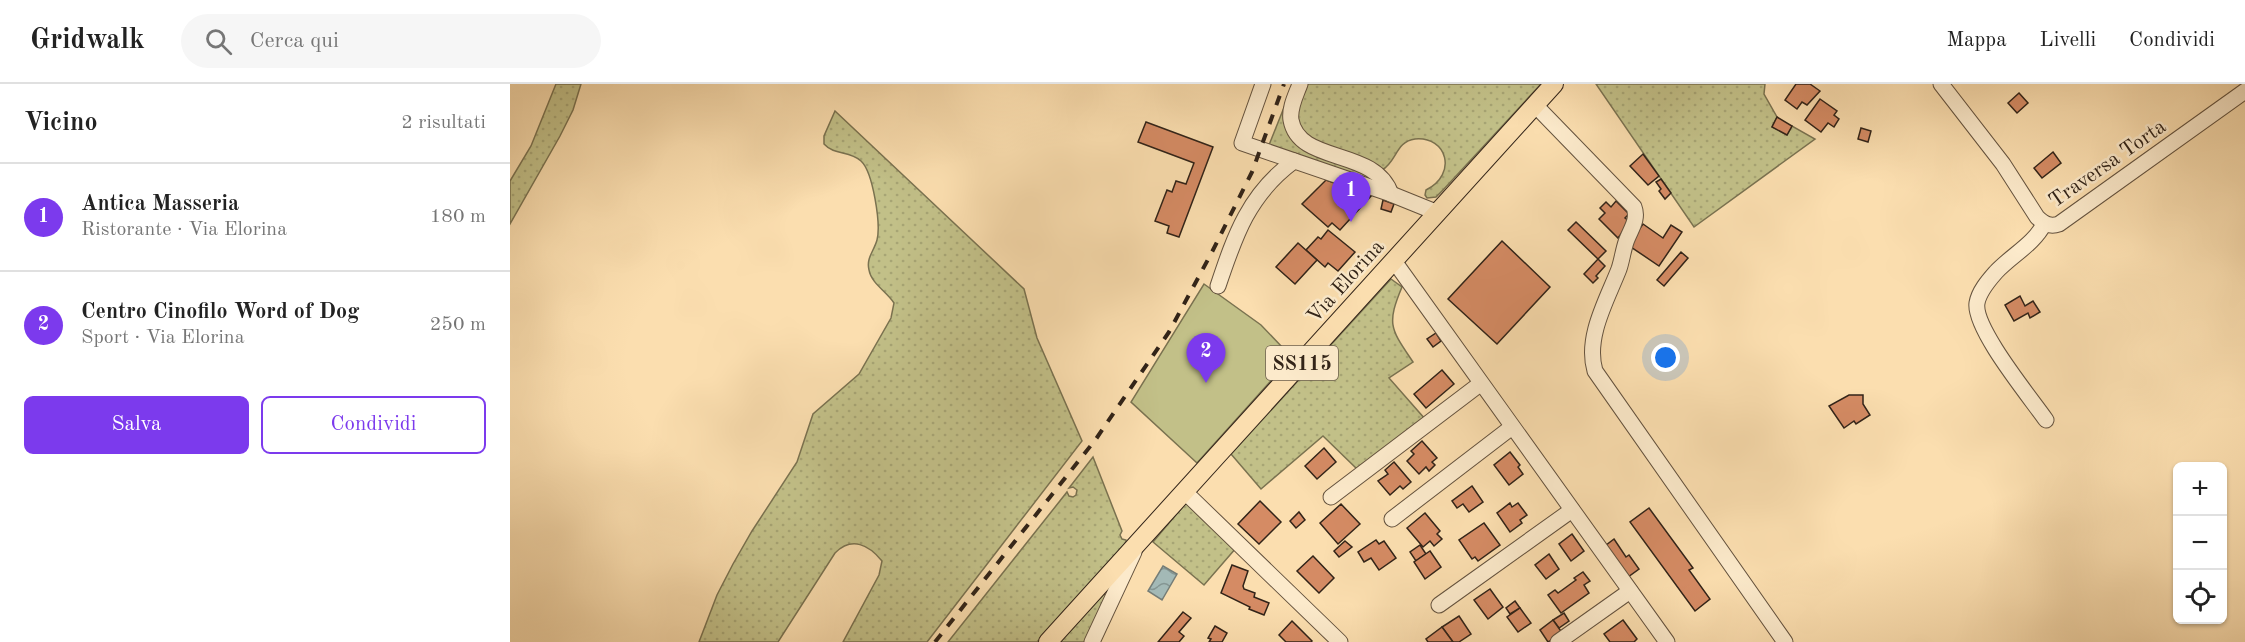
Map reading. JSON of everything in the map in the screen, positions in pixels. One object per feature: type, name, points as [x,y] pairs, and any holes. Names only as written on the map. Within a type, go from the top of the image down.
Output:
[{"type":"main road","name":"Via Elorina","points":[[1048,642],[1554,84]]},
{"type":"street","points":[[1263,84],[1242,143],[1391,194],[1438,213]]},
{"type":"street","points":[[1300,84],[1292,107],[1291,119],[1295,130],[1303,140],[1314,147],[1371,168],[1388,184],[1391,194]]},
{"type":"street","name":"Traversa Torta","points":[[1941,84],[2003,164],[2037,217],[2044,224],[2053,226],[2059,224],[2245,91]]},
{"type":"street","points":[[1535,105],[1634,207],[1636,213],[1594,336],[1591,349],[1595,371],[1785,642]]},
{"type":"street","points":[[1218,286],[1233,240],[1256,199],[1277,174],[1294,161]]},
{"type":"street","points":[[2044,224],[2037,237],[2006,261],[1995,273],[1980,294],[1977,304],[1979,320],[1990,341],[2046,420]]},
{"type":"street","points":[[1394,261],[1667,642]]},
{"type":"street","points":[[1331,497],[1480,384]]},
{"type":"street","points":[[1392,519],[1512,427]]},
{"type":"street","points":[[1185,492],[1340,642]]},
{"type":"street","points":[[1439,605],[1572,510]]},
{"type":"street","points":[[1094,641],[1139,542]]},
{"type":"street","points":[[1558,642],[1630,591]]},
{"type":"shaded area","points":[[556,84],[581,84],[573,110],[560,136],[510,224],[510,181],[531,146]]},
{"type":"shaded area","points":[[1305,84],[1541,84],[1436,197],[1427,198],[1426,190],[1436,183],[1445,166],[1441,150],[1435,143],[1415,139],[1409,141],[1400,148],[1387,167],[1382,170],[1323,147],[1303,134],[1298,126],[1297,110]]},
{"type":"shaded area","points":[[1596,84],[1765,84],[1764,94],[1777,117],[1772,127],[1787,135],[1792,126],[1815,139],[1694,227]]},
{"type":"shaded area","points":[[1285,105],[1291,132],[1369,171],[1382,184],[1269,145]]},
{"type":"shaded area","points":[[835,111],[1024,289],[1037,338],[1082,441],[927,642],[843,642],[879,575],[882,561],[866,547],[854,544],[841,548],[835,553],[778,642],[699,642],[717,595],[733,564],[797,462],[813,414],[859,374],[891,318],[894,303],[870,275],[868,266],[878,232],[875,199],[869,176],[861,161],[852,155],[828,148],[824,144],[824,136]]},
{"type":"shaded area","points":[[1391,279],[1402,287],[1394,310],[1393,326],[1413,362],[1389,378],[1425,419],[1357,469],[1323,436],[1261,489],[1231,454]]},
{"type":"shaded area","points":[[1204,284],[1261,325],[1284,349],[1286,364],[1197,463],[1131,402]]},
{"type":"shaded area","points":[[1093,457],[1122,531],[1120,535],[1126,543],[1037,642],[948,642],[1067,492],[1069,496],[1076,495],[1077,490],[1073,487],[1069,488]]},
{"type":"shaded area","points":[[1185,504],[1190,505],[1236,548],[1204,585],[1153,542]]},
{"type":"shaded area","points":[[1103,594],[1106,595],[1088,642],[1060,642]]},
{"type":"water","points":[[1163,566],[1177,574],[1162,600],[1148,591]]},
{"type":"building","points":[[1796,84],[1810,84],[1820,91],[1807,105],[1802,102],[1797,109],[1785,100]]},
{"type":"building","points":[[2019,93],[2028,103],[2017,113],[2008,103]]},
{"type":"building","points":[[1820,99],[1837,111],[1834,115],[1839,119],[1834,127],[1828,123],[1821,132],[1805,120]]},
{"type":"building","points":[[1777,117],[1792,126],[1787,135],[1772,127]]},
{"type":"building","points":[[1146,122],[1213,147],[1179,237],[1167,233],[1169,226],[1155,221],[1167,190],[1172,192],[1176,181],[1186,184],[1194,163],[1138,142]]},
{"type":"building","points":[[1861,128],[1871,131],[1868,142],[1858,139]]},
{"type":"building","points":[[2053,152],[2061,163],[2042,178],[2034,168]]},
{"type":"building","points":[[1643,154],[1659,176],[1648,185],[1630,166]]},
{"type":"building","points":[[1661,179],[1671,193],[1665,199],[1656,182]]},
{"type":"building","points":[[1326,180],[1371,196],[1340,230],[1332,223],[1328,227],[1302,204]]},
{"type":"building","points":[[1383,200],[1394,204],[1391,212],[1381,209]]},
{"type":"building","points":[[1616,201],[1629,214],[1625,218],[1630,222],[1618,238],[1599,219],[1605,213],[1600,208],[1606,202],[1611,207]]},
{"type":"building","points":[[1576,222],[1606,251],[1598,259],[1568,230]]},
{"type":"building","points":[[1643,224],[1663,238],[1671,225],[1682,232],[1659,266],[1628,245]]},
{"type":"building","points":[[1328,230],[1355,252],[1338,271],[1328,263],[1325,267],[1306,250],[1318,237],[1321,239]]},
{"type":"building","points":[[1502,241],[1550,287],[1497,344],[1448,299]]},
{"type":"building","points":[[1298,243],[1317,260],[1295,284],[1276,267]]},
{"type":"building","points":[[1681,252],[1688,258],[1664,286],[1657,280]]},
{"type":"building","points":[[1598,259],[1605,266],[1593,283],[1584,274]]},
{"type":"building","points":[[2020,296],[2025,306],[2033,301],[2040,312],[2030,318],[2028,313],[2014,321],[2005,305]]},
{"type":"building","points":[[1436,333],[1441,341],[1433,347],[1427,339]]},
{"type":"building","points":[[1442,370],[1454,384],[1426,408],[1414,394]]},
{"type":"building","points":[[1849,395],[1863,395],[1863,404],[1870,415],[1844,428],[1829,406]]},
{"type":"building","points":[[1422,441],[1437,458],[1432,462],[1435,465],[1429,471],[1426,467],[1419,474],[1407,461],[1414,454],[1411,451]]},
{"type":"building","points":[[1324,448],[1336,462],[1317,479],[1305,466]]},
{"type":"building","points":[[1510,452],[1520,465],[1518,467],[1523,474],[1509,485],[1494,465]]},
{"type":"building","points":[[1394,462],[1411,482],[1403,489],[1400,486],[1390,495],[1378,481],[1388,474],[1385,470]]},
{"type":"building","points":[[1472,486],[1483,502],[1469,512],[1463,504],[1457,508],[1452,501]]},
{"type":"building","points":[[1260,501],[1281,522],[1259,544],[1238,524]]},
{"type":"building","points":[[1510,503],[1512,507],[1518,503],[1527,515],[1520,520],[1522,523],[1510,532],[1497,513]]},
{"type":"building","points":[[1341,504],[1360,524],[1338,544],[1320,523]]},
{"type":"building","points":[[1649,508],[1693,568],[1689,570],[1710,599],[1695,611],[1630,522]]},
{"type":"building","points":[[1299,512],[1305,520],[1296,528],[1290,521]]},
{"type":"building","points":[[1425,513],[1440,531],[1437,534],[1442,539],[1434,546],[1430,541],[1423,547],[1407,528]]},
{"type":"building","points":[[1484,523],[1500,545],[1478,561],[1475,557],[1472,559],[1459,540]]},
{"type":"building","points":[[1572,534],[1584,551],[1571,561],[1559,544]]},
{"type":"building","points":[[1614,539],[1626,557],[1629,555],[1639,569],[1628,577],[1605,546]]},
{"type":"building","points":[[1376,540],[1379,544],[1384,541],[1396,558],[1379,570],[1371,558],[1364,562],[1358,552]]},
{"type":"building","points":[[1345,541],[1352,547],[1339,557],[1334,551]]},
{"type":"building","points":[[1420,545],[1426,554],[1416,561],[1410,552]]},
{"type":"building","points":[[1430,551],[1441,567],[1425,579],[1414,562]]},
{"type":"building","points":[[1549,554],[1559,569],[1546,579],[1535,565]]},
{"type":"building","points":[[1313,556],[1334,578],[1319,593],[1297,571]]},
{"type":"building","points":[[1232,565],[1248,571],[1244,589],[1255,593],[1254,597],[1269,603],[1264,615],[1221,593]]},
{"type":"building","points":[[1583,572],[1590,581],[1584,585],[1589,593],[1561,613],[1548,595],[1555,590],[1558,593]]},
{"type":"building","points":[[1490,589],[1503,607],[1488,619],[1474,600]]},
{"type":"building","points":[[1515,601],[1520,608],[1510,614],[1506,608]]},
{"type":"building","points":[[1520,608],[1531,623],[1518,632],[1507,617]]},
{"type":"building","points":[[1183,612],[1191,618],[1179,632],[1184,636],[1179,642],[1158,642]]},
{"type":"building","points":[[1564,613],[1569,621],[1559,628],[1553,620]]},
{"type":"building","points":[[1459,616],[1471,634],[1459,642],[1453,642],[1442,627]]},
{"type":"building","points":[[1553,620],[1563,634],[1548,642],[1540,630]]},
{"type":"building","points":[[1623,620],[1637,639],[1634,642],[1610,642],[1604,634]]},
{"type":"building","points":[[1292,621],[1311,642],[1286,642],[1279,635]]},
{"type":"building","points":[[1215,626],[1227,633],[1222,642],[1209,642],[1211,639],[1208,638]]},
{"type":"building","points":[[1442,627],[1453,642],[1428,642],[1426,639]]},
{"type":"railway","points":[[935,642],[1096,439],[1169,332],[1252,172],[1284,84]]},
{"type":"place","name":"Antica Masseria","points":[[1351,222]]},
{"type":"place","name":"Centro Cinofilo Word of Dog","points":[[1206,383]]}]
